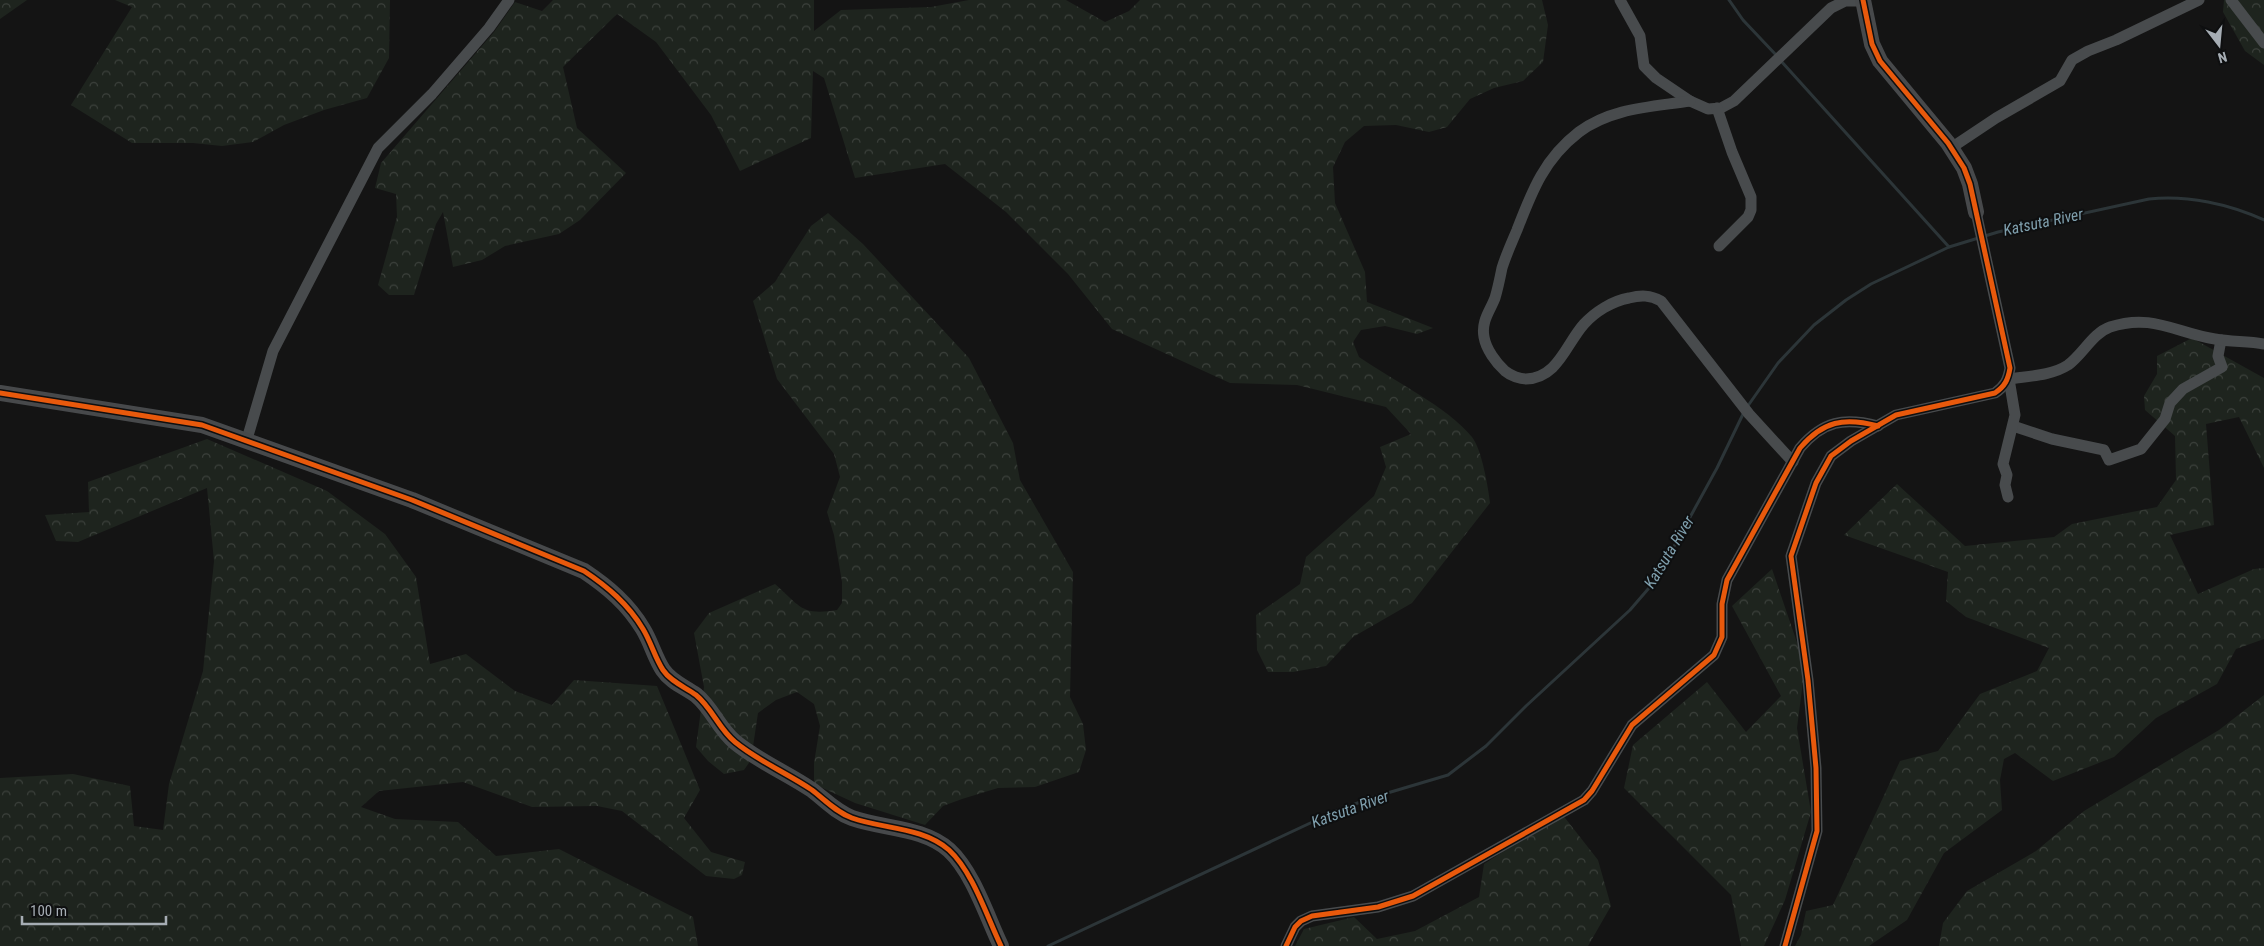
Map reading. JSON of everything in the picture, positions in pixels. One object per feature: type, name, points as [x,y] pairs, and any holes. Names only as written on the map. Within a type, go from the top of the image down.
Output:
[{"type":"street","points":[[247,439],[273,351],[378,148],[432,94],[489,28],[509,0]]},
{"type":"street","points":[[1620,0],[1640,36],[1644,66],[1656,78],[1690,101],[1708,108],[1717,108],[1734,101],[1831,8],[1845,2],[1863,0],[1872,44],[1880,61],[1951,148],[1964,168],[1970,184],[2010,368],[2009,379],[2015,415],[2003,464],[2007,475],[2005,485],[2008,498]]},
{"type":"street","points":[[1951,148],[1996,118],[2060,80],[2072,60],[2088,50],[2116,40],[2199,0]]},
{"type":"street","points":[[2231,0],[2264,43]]},
{"type":"street","points":[[1690,101],[1618,112],[1600,118],[1579,132],[1561,148],[1533,187],[1503,266],[1494,298],[1484,320],[1484,336],[1489,351],[1506,372],[1521,379],[1533,378],[1550,370],[1562,358],[1571,340],[1585,323],[1606,306],[1622,299],[1652,296],[1661,301],[1749,414],[1793,462]]},
{"type":"street","points":[[1717,108],[1732,152],[1751,198],[1751,210],[1748,217],[1719,246]]},
{"type":"street","points":[[1785,946],[1788,942],[1817,831],[1816,768],[1808,680],[1791,556],[1816,483],[1831,456],[1850,441],[1896,416],[1995,393],[2009,379],[2050,372],[2067,365],[2098,334],[2109,328],[2131,322],[2158,322],[2188,333],[2221,340],[2264,344]]},
{"type":"street","points":[[2013,426],[2071,444],[2096,447],[2104,450],[2109,460],[2141,449],[2165,419],[2170,403],[2182,389],[2222,367],[2218,356],[2221,340]]},
{"type":"street","points":[[0,392],[202,425],[247,439],[412,500],[584,571],[605,585],[623,601],[644,630],[668,678],[697,696],[717,718],[732,740],[746,751],[812,790],[837,810],[852,818],[921,835],[936,840],[948,849],[966,871],[1001,946]]},
{"type":"street","points":[[1286,946],[1300,921],[1312,916],[1378,907],[1413,896],[1584,800],[1592,791],[1632,725],[1714,655],[1722,637],[1722,604],[1727,580],[1793,462],[1811,436],[1826,426],[1840,421],[1859,421],[1878,426]]},
{"type":"green space","points":[[0,0],[27,0],[0,19]]},
{"type":"green space","points":[[115,0],[390,0],[389,58],[367,98],[324,110],[284,125],[253,142],[222,146],[193,143],[132,143],[71,105],[132,7]]},
{"type":"green space","points":[[553,0],[814,0],[814,31],[841,10],[931,7],[969,0],[1066,0],[1105,22],[1129,11],[1140,0],[1542,0],[1548,25],[1543,62],[1523,81],[1494,88],[1470,99],[1447,127],[1429,132],[1396,125],[1364,126],[1345,142],[1333,167],[1335,203],[1365,272],[1367,302],[1433,328],[1417,334],[1385,326],[1361,330],[1353,342],[1359,357],[1449,415],[1472,437],[1482,459],[1490,503],[1412,603],[1353,637],[1326,666],[1293,672],[1268,672],[1257,650],[1256,615],[1300,584],[1306,557],[1374,496],[1386,467],[1380,447],[1411,434],[1386,407],[1297,385],[1230,383],[1112,329],[1068,274],[1006,212],[945,164],[855,178],[824,78],[813,71],[811,138],[740,171],[711,115],[656,42],[617,14],[563,67],[577,128],[626,173],[580,220],[559,234],[505,246],[482,260],[453,267],[443,212],[436,224],[414,295],[389,295],[378,285],[397,217],[396,194],[375,188],[381,163],[494,32],[515,2],[542,11]]},
{"type":"green space","points":[[2224,0],[2264,0],[2264,65],[2245,51],[2223,12]]},
{"type":"green space","points":[[828,213],[863,244],[969,358],[1013,443],[1020,480],[1073,572],[1070,697],[1083,724],[1086,750],[1079,772],[1035,787],[998,788],[962,799],[943,806],[925,825],[855,803],[814,784],[814,763],[820,726],[814,704],[797,692],[776,700],[758,713],[751,760],[744,770],[724,774],[708,761],[696,747],[704,687],[694,633],[709,613],[775,584],[802,608],[808,610],[825,612],[837,610],[842,603],[842,582],[834,535],[827,512],[840,477],[834,454],[777,379],[753,301],[775,282],[811,226]]},
{"type":"green space","points":[[2192,338],[2264,378],[2264,468],[2239,417],[2206,424],[2214,525],[2170,535],[2198,594],[2254,569],[2264,568],[2264,639],[2236,649],[2217,684],[2156,718],[2114,757],[2053,781],[2015,753],[2004,759],[2000,780],[2002,810],[1944,853],[1907,920],[1869,946],[1795,946],[1801,935],[1806,911],[1833,905],[1900,761],[1938,751],[1980,694],[2037,671],[2049,648],[1966,617],[1946,601],[1948,572],[1844,535],[1897,484],[1965,546],[2054,537],[2072,524],[2157,507],[2176,480],[2175,436],[2145,410],[2144,396],[2157,374],[2157,356]]},
{"type":"green space","points":[[207,439],[327,491],[385,534],[416,577],[430,664],[466,654],[515,691],[552,705],[574,680],[657,686],[700,790],[684,818],[711,852],[745,862],[742,875],[734,879],[706,876],[622,811],[597,806],[532,807],[463,782],[379,791],[361,807],[395,819],[458,822],[496,856],[559,849],[693,917],[698,946],[0,946],[0,778],[73,774],[130,786],[134,826],[163,830],[169,784],[203,671],[214,561],[207,488],[78,542],[56,541],[45,515],[89,512],[88,482]]},
{"type":"green space","points":[[1772,569],[1805,666],[1797,728],[1811,812],[1785,900],[1764,946],[1741,946],[1731,895],[1624,788],[1633,745],[1707,682],[1746,732],[1781,696],[1732,606]]},
{"type":"green space","points":[[2264,695],[2264,946],[1939,946],[1943,923],[1967,891],[2036,851],[2084,811],[2219,730]]},
{"type":"green space","points":[[1562,814],[1598,860],[1611,906],[1588,946],[1295,946],[1304,929],[1354,917],[1377,939],[1415,931],[1479,897],[1484,864]]},
{"type":"waterway","points":[[1729,0],[1743,20],[1777,56]]},
{"type":"waterway","points":[[1781,61],[1949,247]]},
{"type":"waterway","name":"Katsuta River","points":[[1048,946],[1336,811],[1374,797],[1448,775],[1486,746],[1526,706],[1630,610],[1655,581],[1717,468],[1745,410],[1778,363],[1814,325],[1846,300],[1871,284],[1949,247],[1998,232],[2149,199],[2178,198],[2208,202],[2237,209],[2264,220]]},
{"type":"cycle path","points":[[1785,946],[1817,831],[1816,768],[1808,680],[1791,556],[1816,483],[1831,456],[1851,441],[1896,415],[1995,393],[2006,382],[2010,368],[1970,184],[1964,168],[1948,143],[1880,61],[1872,44],[1863,0]]},
{"type":"cycle path","points":[[0,393],[202,425],[412,500],[584,571],[601,583],[631,612],[643,629],[666,674],[702,700],[729,737],[744,749],[812,790],[836,809],[852,818],[915,833],[939,842],[949,850],[958,859],[972,882],[1001,946]]},
{"type":"cycle path","points":[[1286,946],[1295,927],[1301,921],[1312,916],[1378,907],[1413,896],[1584,800],[1592,791],[1632,725],[1714,655],[1722,637],[1722,604],[1727,580],[1800,448],[1817,432],[1835,424],[1855,422],[1878,426]]}]
